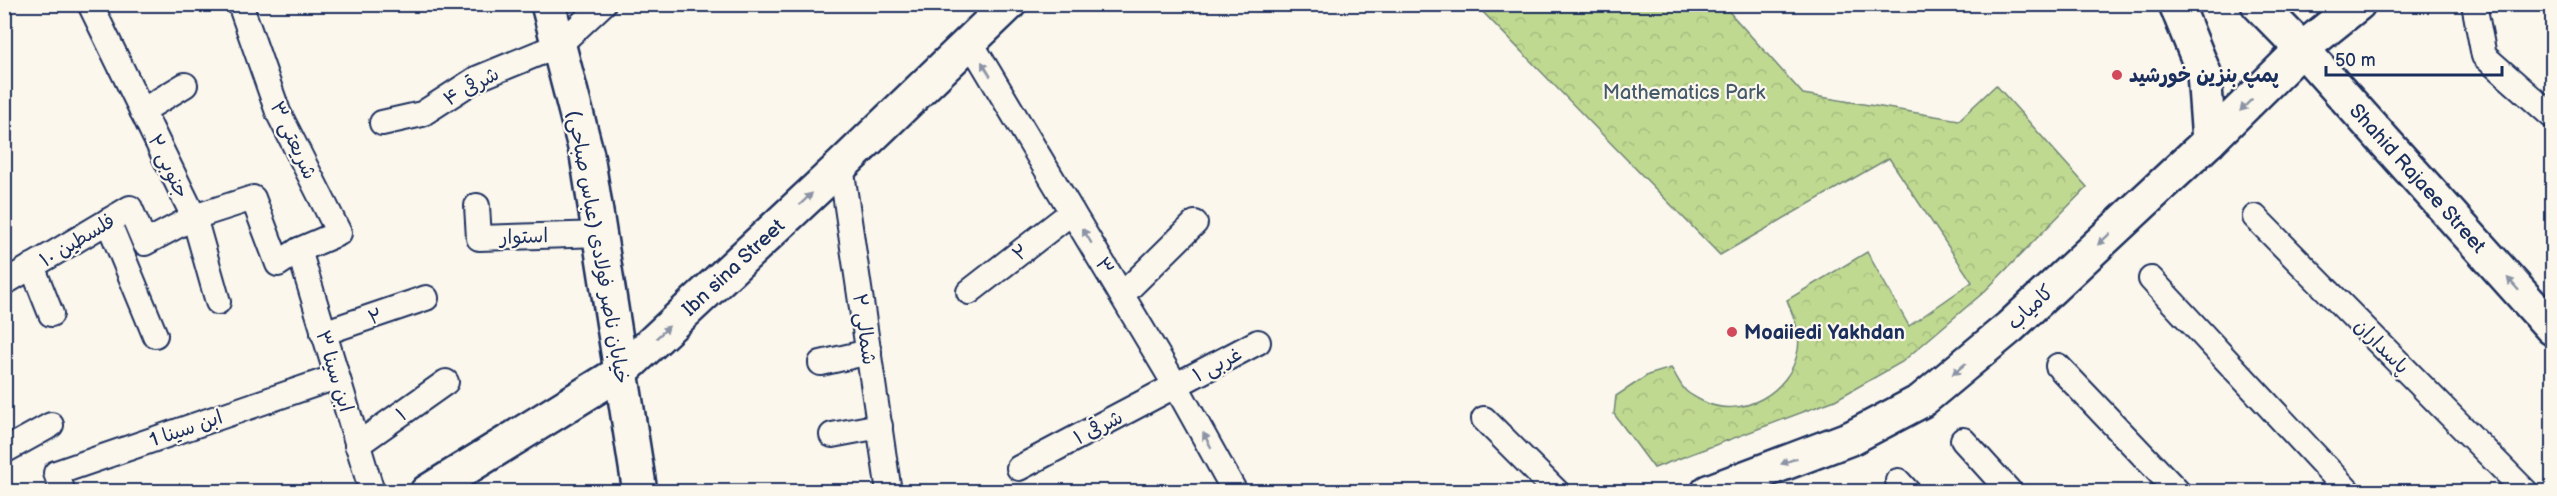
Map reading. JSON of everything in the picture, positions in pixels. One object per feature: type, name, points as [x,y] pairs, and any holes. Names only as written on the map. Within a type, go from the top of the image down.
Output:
[{"type":"street","name":"۲ جنوبی","points":[[90,4],[194,217],[253,198],[278,264],[299,250]]},
{"type":"street","name":"شریعتی ۳","points":[[240,4],[278,112],[339,233],[299,250]]},
{"type":"street","name":"خیابان ناصر فولادی (عباس صباحی)","points":[[548,4],[587,155],[601,234],[636,491]]},
{"type":"street","points":[[559,45],[603,4]]},
{"type":"street","name":"Ibn sina Street","points":[[427,492],[621,372],[842,166],[1009,4]]},
{"type":"street","points":[[2176,4],[2204,73],[2209,141]]},
{"type":"street","name":"Shahid Rajaee Street","points":[[2258,4],[2302,49],[2553,328]]},
{"type":"street","name":"کامیاب","points":[[1708,492],[1851,438],[1920,401],[2010,327],[2209,141],[2302,49],[2358,4]]},
{"type":"street","points":[[2474,4],[2484,56],[2552,116]]},
{"type":"street","name":"۳","points":[[971,43],[1176,386],[1235,492]]},
{"type":"street","name":"۴ شرقی","points":[[382,123],[422,114],[476,79],[559,45]]},
{"type":"street","points":[[142,111],[184,84]]},
{"type":"street","name":"۲ شمالی","points":[[842,166],[889,492]]},
{"type":"street","name":"استوار","points":[[477,206],[479,237],[601,234]]},
{"type":"street","name":"فلسطین ۱۰","points":[[4,283],[130,208],[145,243],[194,217]]},
{"type":"street","name":"۲","points":[[969,292],[1072,212]]},
{"type":"street","points":[[194,217],[218,302]]},
{"type":"street","name":"پاسداران","points":[[2255,217],[2518,483]]},
{"type":"street","points":[[108,221],[155,335]]},
{"type":"street","points":[[1122,295],[1196,223]]},
{"type":"street","name":"ابن سینا ۳","points":[[299,250],[372,492]]},
{"type":"street","points":[[32,266],[51,314]]},
{"type":"street","points":[[2151,279],[2349,492]]},
{"type":"street","name":"۲","points":[[323,333],[426,298]]},
{"type":"street","name":"۱ غربی","points":[[1176,386],[1258,342]]},
{"type":"street","points":[[821,363],[869,352]]},
{"type":"street","points":[[2058,366],[2178,492]]},
{"type":"street","name":"ابن سینا 1","points":[[63,492],[56,473],[336,377]]},
{"type":"street","name":"۱","points":[[357,445],[446,382]]},
{"type":"street","name":"۱ شرقی","points":[[1019,468],[1176,386]]},
{"type":"street","points":[[1484,418],[1557,492]]},
{"type":"street","points":[[4,451],[51,425]]},
{"type":"street","points":[[832,435],[880,426]]},
{"type":"street","points":[[1963,440],[2010,492]]},
{"type":"green space","name":"Mathematics Park","points":[[1476,5],[1723,5],[1803,94],[1959,120],[1996,85],[2087,187],[1984,292],[1902,362],[1835,400],[1654,468],[1614,414],[1616,396],[1648,375],[1671,368],[1688,392],[1702,401],[1717,406],[1748,405],[1762,399],[1786,378],[1798,350],[1797,330],[1787,300],[1867,252],[1909,326],[1972,282],[1889,158],[1720,255]]},
{"type":"place","name":"پمپ بنزین خورشید","points":[[2117,75]]},
{"type":"place","name":"Moaiiedi Yakhdan","points":[[1732,332]]}]
